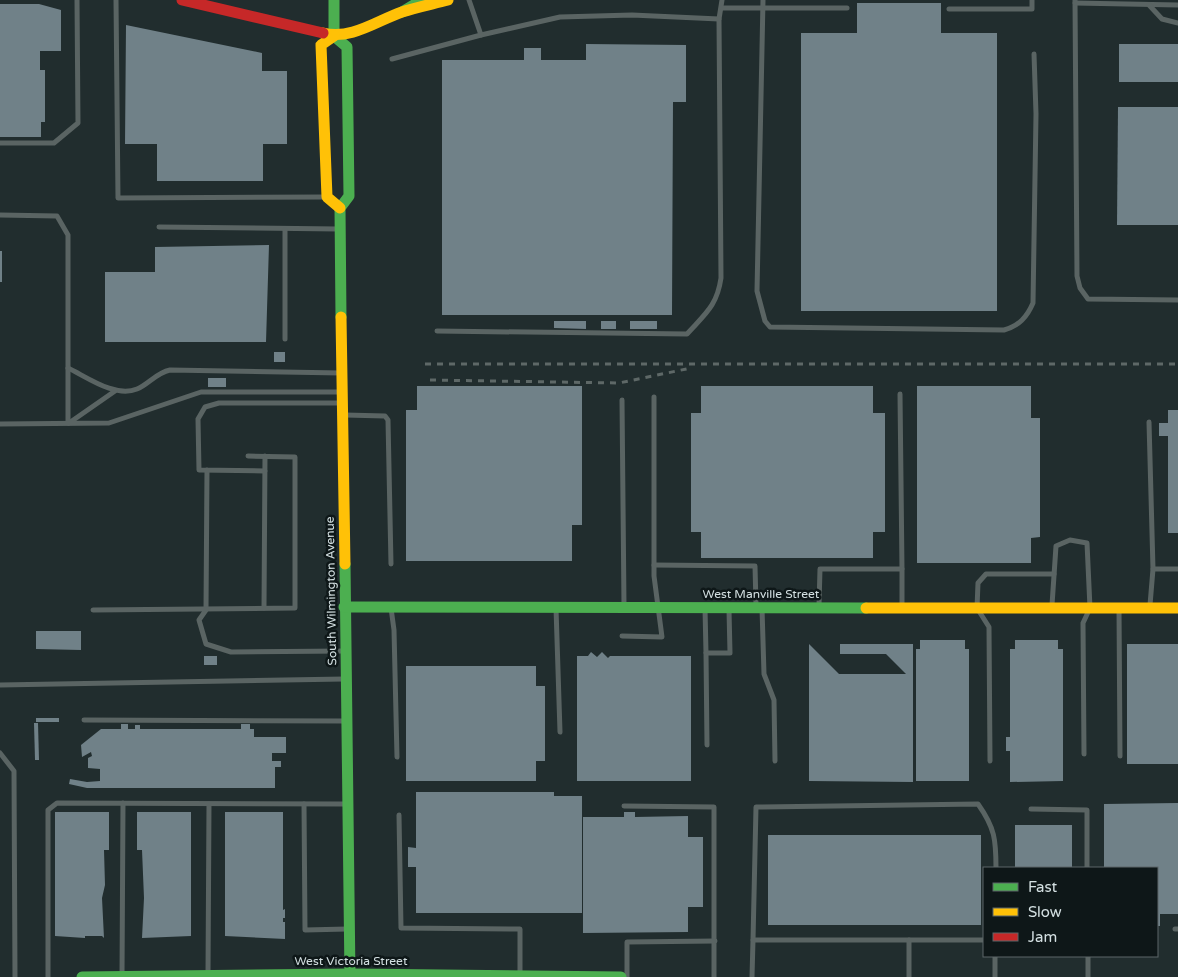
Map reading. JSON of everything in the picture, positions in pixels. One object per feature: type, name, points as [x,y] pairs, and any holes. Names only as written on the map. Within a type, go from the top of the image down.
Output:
[{"type":"main road","points":[[182,0],[334,36]]},
{"type":"main road","points":[[334,0],[334,36]]},
{"type":"main road","points":[[340,208],[327,197],[321,46],[334,36],[365,28],[402,12],[422,0]]},
{"type":"main road","points":[[402,12],[448,0]]},
{"type":"main road","name":"South Wilmington Avenue","points":[[334,36],[347,47],[349,196],[340,208],[340,229],[344,607],[352,976]]},
{"type":"main road","name":"West Manville Street","points":[[344,607],[1178,608]]},
{"type":"main road","name":"West Victoria Street","points":[[82,977],[621,977]]},
{"type":"lane","points":[[0,143],[54,143],[78,123],[77,0]]},
{"type":"lane","points":[[116,0],[118,198],[327,197]]},
{"type":"lane","points":[[469,0],[481,35]]},
{"type":"lane","points":[[437,331],[687,334],[696,325],[718,296],[721,278],[719,19],[722,0]]},
{"type":"lane","points":[[762,0],[757,291],[765,321],[770,327],[1004,330],[1021,322],[1029,313],[1033,303],[1036,114],[1034,54]]},
{"type":"lane","points":[[950,9],[1032,9],[1032,0]]},
{"type":"lane","points":[[1178,5],[1075,2],[1076,224],[1080,288],[1088,299],[1178,300]]},
{"type":"lane","points":[[1149,4],[1162,19],[1178,23]]},
{"type":"lane","points":[[722,8],[846,8]]},
{"type":"lane","points":[[392,59],[481,35],[560,17],[632,15],[719,19]]},
{"type":"lane","points":[[0,215],[57,216],[68,236],[68,424]]},
{"type":"lane","points":[[159,227],[285,230],[340,229]]},
{"type":"lane","points":[[285,230],[285,338]]},
{"type":"lane","points":[[68,368],[115,391],[136,390],[161,372],[170,370],[342,373]]},
{"type":"lane","points":[[68,424],[115,391]]},
{"type":"lane","points":[[0,424],[109,423],[201,392],[342,403],[385,416],[388,420],[391,564]]},
{"type":"lane","points":[[900,394],[902,608]]},
{"type":"lane","points":[[622,636],[662,636],[654,565],[654,397]]},
{"type":"lane","points":[[622,400],[624,608]]},
{"type":"lane","points":[[265,471],[199,470],[198,418],[205,407],[219,403],[342,403]]},
{"type":"lane","points":[[1149,422],[1153,569],[1150,608]]},
{"type":"lane","points":[[93,610],[295,608],[295,457],[248,456]]},
{"type":"lane","points":[[264,608],[265,456]]},
{"type":"lane","points":[[207,470],[206,610],[199,620],[206,644],[231,652],[345,651]]},
{"type":"lane","points":[[1052,608],[1056,547],[1058,544],[1070,540],[1087,543],[1090,608],[1083,623],[1084,754]]},
{"type":"lane","points":[[654,565],[755,566],[764,674],[774,700],[775,761]]},
{"type":"lane","points":[[819,608],[820,569],[902,569]]},
{"type":"lane","points":[[1153,569],[1178,569]]},
{"type":"lane","points":[[990,761],[989,628],[977,608],[978,583],[986,574],[1054,574]]},
{"type":"lane","points":[[391,608],[394,630],[397,757]]},
{"type":"lane","points":[[556,608],[560,732]]},
{"type":"lane","points":[[705,608],[707,745]]},
{"type":"lane","points":[[706,653],[730,653],[729,608]]},
{"type":"lane","points":[[1119,608],[1120,756]]},
{"type":"lane","points":[[0,685],[346,680]]},
{"type":"lane","points":[[84,720],[346,721]]},
{"type":"lane","points":[[0,753],[14,771],[15,977]]},
{"type":"lane","points":[[48,977],[48,810],[57,803],[348,804]]},
{"type":"lane","points":[[122,977],[123,803]]},
{"type":"lane","points":[[208,976],[209,804]]},
{"type":"lane","points":[[304,804],[305,930],[351,929]]},
{"type":"lane","points":[[752,977],[756,807],[978,804],[988,818],[996,838],[996,867]]},
{"type":"lane","points":[[624,806],[714,807],[714,977]]},
{"type":"lane","points":[[1031,809],[1087,810],[1087,867]]},
{"type":"lane","points":[[399,815],[401,928],[520,929],[520,976]]},
{"type":"lane","points":[[753,940],[983,940]]},
{"type":"lane","points":[[909,940],[909,977]]},
{"type":"lane","points":[[626,977],[627,942],[715,941]]},
{"type":"lane","points":[[995,977],[996,957]]},
{"type":"lane","points":[[1088,957],[1088,977]]},
{"type":"building","points":[[857,3],[941,3],[941,33],[997,33],[997,311],[801,311],[801,33],[857,33]]},
{"type":"building","points":[[0,4],[39,4],[61,10],[61,51],[40,51],[40,70],[45,70],[45,122],[41,122],[41,137],[0,137]]},
{"type":"building","points":[[126,25],[262,53],[262,71],[287,71],[287,144],[263,144],[263,181],[157,181],[157,144],[125,144]]},
{"type":"building","points":[[586,44],[686,45],[686,102],[673,102],[672,315],[442,315],[442,60],[524,60],[524,48],[541,48],[541,60],[586,60]]},
{"type":"building","points":[[1119,44],[1178,44],[1178,82],[1119,82]]},
{"type":"building","points":[[1118,107],[1178,107],[1178,225],[1117,225]]},
{"type":"building","points":[[269,245],[266,342],[105,342],[105,272],[155,272],[155,247]]},
{"type":"building","points":[[0,251],[2,251],[2,282],[0,282]]},
{"type":"building","points":[[554,321],[586,321],[586,329],[554,328]]},
{"type":"building","points":[[601,321],[616,321],[616,329],[601,329]]},
{"type":"building","points":[[630,321],[657,321],[657,329],[630,329]]},
{"type":"building","points":[[274,352],[285,352],[285,362],[274,362]]},
{"type":"building","points":[[208,378],[226,378],[226,387],[208,387]]},
{"type":"building","points":[[417,386],[582,386],[582,525],[572,525],[572,561],[406,561],[406,410],[417,410]]},
{"type":"building","points":[[701,386],[873,386],[873,413],[885,413],[885,532],[873,532],[873,558],[701,558],[701,532],[691,532],[691,413],[701,413]]},
{"type":"building","points":[[917,386],[1031,386],[1031,418],[1040,418],[1040,537],[1031,538],[1031,563],[917,563]]},
{"type":"building","points":[[1168,410],[1178,410],[1178,533],[1168,533],[1168,436],[1159,436],[1159,423],[1168,423]]},
{"type":"building","points":[[36,631],[81,631],[81,650],[36,649]]},
{"type":"building","points":[[920,640],[965,640],[965,649],[969,649],[969,781],[916,781],[916,649],[920,649]]},
{"type":"building","points":[[1015,640],[1058,640],[1058,649],[1063,649],[1063,781],[1010,782],[1010,751],[1006,751],[1006,737],[1010,737],[1010,649],[1015,649]]},
{"type":"building","points":[[809,644],[839,674],[906,674],[886,654],[840,654],[840,644],[913,644],[913,782],[809,781]]},
{"type":"building","points":[[1127,644],[1178,644],[1178,764],[1127,764]]},
{"type":"building","points":[[591,652],[597,657],[602,652],[608,658],[610,656],[691,656],[691,781],[577,781],[577,656],[588,656]]},
{"type":"building","points":[[204,656],[217,656],[217,665],[204,665]]},
{"type":"building","points":[[406,666],[536,666],[536,686],[545,686],[545,761],[536,761],[536,781],[406,781]]},
{"type":"building","points":[[36,718],[59,718],[59,722],[36,722]]},
{"type":"building","points":[[34,723],[38,723],[39,760],[35,760]]},
{"type":"building","points":[[121,724],[128,724],[128,729],[135,729],[135,725],[140,725],[140,729],[241,729],[241,724],[250,724],[250,729],[254,729],[254,737],[286,737],[286,753],[272,753],[272,761],[281,761],[281,767],[275,767],[275,788],[87,788],[69,784],[70,779],[87,782],[100,781],[100,769],[88,768],[88,758],[92,756],[91,752],[82,757],[81,745],[101,729],[121,729]]},
{"type":"building","points":[[416,792],[554,792],[554,796],[582,796],[582,913],[416,913],[416,867],[408,867],[408,847],[416,848]]},
{"type":"building","points":[[1178,803],[1178,914],[1160,914],[1160,926],[1158,926],[1158,867],[1104,867],[1104,804]]},
{"type":"building","points":[[55,812],[109,812],[109,850],[104,850],[105,885],[102,898],[104,938],[102,936],[85,936],[85,938],[55,936]]},
{"type":"building","points":[[137,812],[191,812],[191,936],[142,938],[144,898],[142,850],[137,850]]},
{"type":"building","points":[[225,812],[283,812],[283,910],[285,909],[285,918],[283,918],[283,922],[285,922],[285,939],[225,936]]},
{"type":"building","points":[[624,812],[635,812],[635,817],[688,816],[688,837],[703,837],[703,907],[688,907],[688,932],[583,933],[583,817],[624,817]]},
{"type":"building","points":[[1015,825],[1072,825],[1072,867],[1015,867]]},
{"type":"building","points":[[768,835],[981,835],[981,925],[768,925]]},
{"type":"railway","points":[[425,364],[1178,364]]},
{"type":"railway","points":[[430,380],[619,383],[691,368]]},
{"type":"traffic: fast","points":[[334,0],[334,36],[347,47],[349,196],[340,208],[341,317]]},
{"type":"traffic: fast","points":[[402,12],[422,0]]},
{"type":"traffic: fast","points":[[345,564],[350,977]]},
{"type":"traffic: fast","points":[[344,607],[866,608]]},
{"type":"traffic: fast","points":[[82,977],[352,974],[621,977]]},
{"type":"traffic: slow","points":[[323,33],[344,34],[354,32],[402,12],[448,0]]},
{"type":"traffic: slow","points":[[334,36],[321,45],[327,197],[340,208]]},
{"type":"traffic: slow","points":[[341,317],[345,564]]},
{"type":"traffic: slow","points":[[866,608],[1178,608]]},
{"type":"traffic: jam","points":[[182,0],[323,33]]}]
